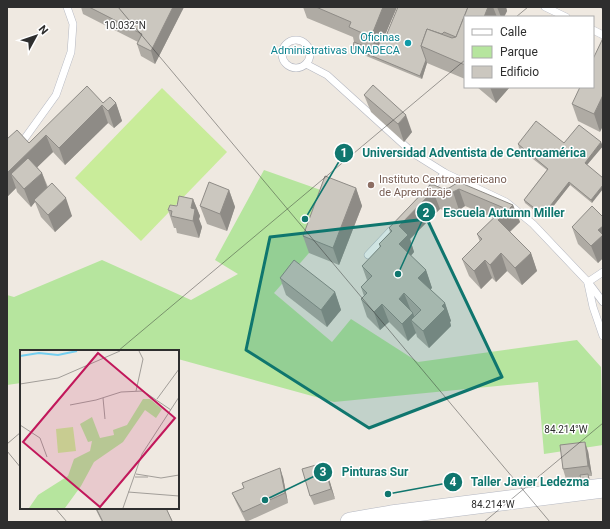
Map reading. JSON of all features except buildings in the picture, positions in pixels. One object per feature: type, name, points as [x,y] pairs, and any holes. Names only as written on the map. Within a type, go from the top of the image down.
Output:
[{"type":"main road","points":[[350,522],[398,514],[603,488]]},
{"type":"lane","points":[[20,146],[56,95],[71,52],[73,24],[67,7]]},
{"type":"lane","points":[[545,7],[564,16]]},
{"type":"lane","points":[[594,30],[603,35]]},
{"type":"lane","points":[[306,64],[327,75],[413,153],[445,174],[506,202],[533,224],[588,282],[603,302]]},
{"type":"lane","points":[[424,195],[445,174]]},
{"type":"lane","points":[[368,255],[404,217]]},
{"type":"lane","points":[[588,282],[603,272]]},
{"type":"lane","points":[[588,282],[593,307],[603,336]]},
{"type":"highlighted area","points":[[427,219],[502,377],[369,428],[246,350],[270,237]]},
{"type":"green space","points":[[162,88],[227,152],[141,241],[75,178]]},
{"type":"green space","points":[[264,170],[332,194],[309,253],[274,293],[332,342],[351,319],[418,362],[577,340],[601,367],[603,445],[544,454],[538,382],[334,402],[179,359],[179,350],[20,350],[20,383],[7,385],[7,295],[14,297],[102,260],[191,300],[238,274],[215,260]]},
{"type":"place","name":"Oficinas Administrativas UNADECA","points":[[408,43]]},
{"type":"place","name":"Instituto Centroamericano de Aprendizaje","points":[[371,185]]},
{"type":"place","name":"Universidad Adventista de Centroamérica","points":[[305,219]]},
{"type":"place","name":"Escuela Autumn Miller","points":[[398,274]]},
{"type":"place","name":"Taller Javier Ledezma","points":[[388,494]]},
{"type":"place","name":"Pinturas Sur","points":[[265,500]]}]
